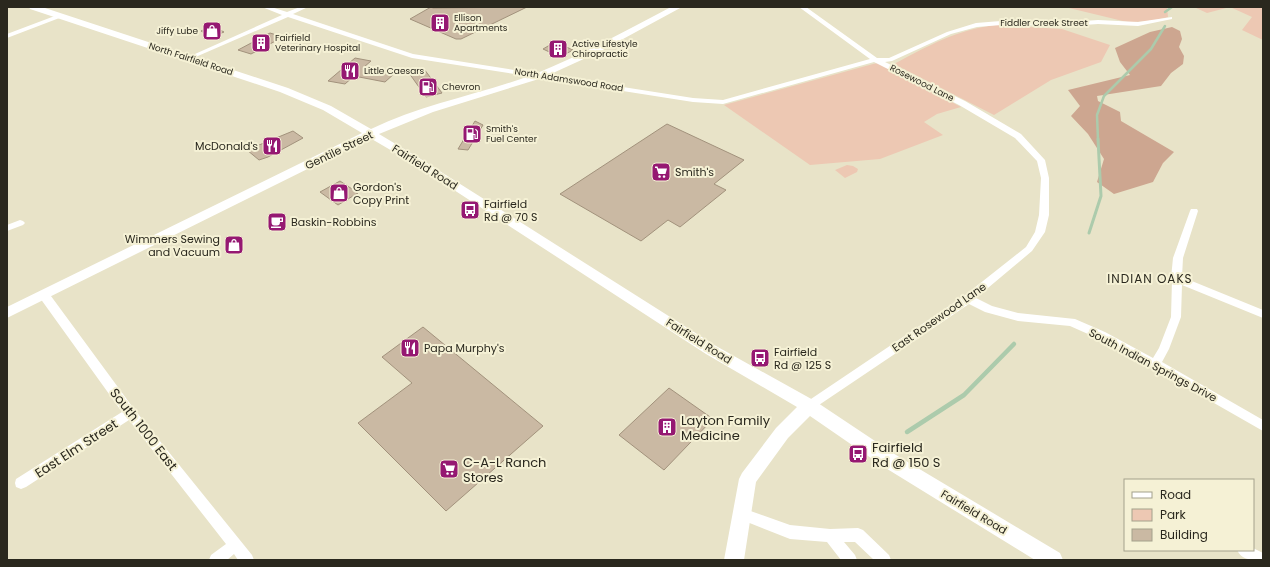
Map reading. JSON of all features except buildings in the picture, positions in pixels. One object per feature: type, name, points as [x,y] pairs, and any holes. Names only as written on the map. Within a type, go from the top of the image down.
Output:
[{"type":"main road","name":"North Fairfield Road","points":[[33,7],[295,94],[323,106],[346,119]]},
{"type":"main road","name":"Gentile Street","points":[[7,313],[371,134],[429,110],[538,76],[596,50],[678,7]]},
{"type":"main road","name":"Fairfield Road","points":[[346,119],[415,160],[711,350],[809,406],[890,461],[1053,560]]},
{"type":"main road","points":[[734,560],[748,479],[782,433],[809,406]]},
{"type":"street","name":"North Adamswood Road","points":[[265,7],[412,56],[693,100],[723,102],[875,60]]},
{"type":"street","points":[[189,58],[305,7]]},
{"type":"street","name":"Rosewood Lane","points":[[802,7],[875,60],[991,119],[1018,136],[1041,160]]},
{"type":"street","points":[[7,36],[60,16]]},
{"type":"street","name":"Fiddler Creek Street","points":[[875,60],[890,60],[949,33],[976,25],[1013,22],[1057,25],[1098,22],[1138,24],[1170,18]]},
{"type":"street","name":"East Rosewood Lane","points":[[809,406],[968,299],[1029,249],[1040,232],[1044,215],[1044,178],[1041,160]]},
{"type":"street","points":[[1155,364],[1164,349],[1176,317],[1176,278],[1178,258],[1194,211]]},
{"type":"street","points":[[7,228],[20,223]]},
{"type":"street","points":[[1176,278],[1263,314]]},
{"type":"street","name":"South 1000 East","points":[[44,295],[130,413],[247,560]]},
{"type":"street","name":"South Indian Springs Drive","points":[[968,299],[989,309],[1018,317],[1071,322],[1101,335],[1155,364],[1263,426]]},
{"type":"street","name":"East Elm Street","points":[[21,483],[130,413]]},
{"type":"street","points":[[742,514],[790,532],[830,536],[858,535],[884,560]]},
{"type":"street","points":[[830,536],[850,560]]},
{"type":"street","points":[[216,560],[235,545]]},
{"type":"street","points":[[1246,551],[1261,560]]},
{"type":"green space","points":[[1167,7],[1168,17],[1132,22],[1069,8]]},
{"type":"green space","points":[[1194,7],[1230,7],[1207,13]]},
{"type":"green space","points":[[1230,7],[1263,7],[1263,40],[1242,30],[1252,17]]},
{"type":"green space","points":[[996,25],[1062,29],[1110,45],[1101,62],[1051,80],[994,115],[894,64],[944,39],[982,27]]},
{"type":"green space","points":[[878,63],[961,107],[937,114],[924,122],[943,135],[880,159],[810,165],[724,105],[873,64]]},
{"type":"green space","points":[[847,165],[858,169],[857,172],[845,178],[835,170]]},
{"type":"shaded area","points":[[1172,27],[1180,31],[1182,39],[1179,47],[1184,56],[1183,64],[1171,73],[1161,86],[1097,96],[1098,101],[1120,112],[1121,121],[1174,152],[1163,163],[1153,182],[1114,194],[1097,182],[1104,159],[1088,134],[1071,116],[1080,106],[1068,90],[1130,75],[1120,62],[1115,48],[1150,32]]},
{"type":"waterway","points":[[1165,12],[1172,7]]},
{"type":"waterway","points":[[1098,140],[1097,115],[1104,96],[1151,49],[1165,26]]},
{"type":"waterway","points":[[1089,233],[1101,196],[1098,139]]},
{"type":"waterway","points":[[907,432],[964,395],[1014,344]]},
{"type":"place","name":"Ellison Apartments","points":[[440,23]]},
{"type":"place","name":"Jiffy Lube","points":[[212,31]]},
{"type":"place","name":"Fairfield Veterinary Hospital","points":[[261,43]]},
{"type":"place","name":"Active Lifestyle Chiropractic","points":[[558,49]]},
{"type":"place","name":"Little Caesars","points":[[350,71]]},
{"type":"place","name":"Chevron","points":[[428,87]]},
{"type":"place","name":"Smith's Fuel Center","points":[[472,134]]},
{"type":"place","name":"McDonald's","points":[[272,146]]},
{"type":"place","name":"Smith's","points":[[661,172]]},
{"type":"place","name":"Gordon's Copy Print","points":[[339,193]]},
{"type":"place","name":"Fairfield Rd @ 70 S","points":[[470,210]]},
{"type":"place","name":"Baskin-Robbins","points":[[277,222]]},
{"type":"place","name":"Wimmers Sewing and Vacuum","points":[[234,245]]},
{"type":"place","name":"Papa Murphy's","points":[[410,348]]},
{"type":"place","name":"Fairfield Rd @ 125 S","points":[[760,358]]},
{"type":"place","name":"Layton Family Medicine","points":[[667,427]]},
{"type":"place","name":"Fairfield Rd @ 150 S","points":[[858,454]]},
{"type":"place","name":"C-A-L Ranch Stores","points":[[449,469]]},
{"type":"district","name":"INDIAN OAKS","points":[[1150,279]]}]
